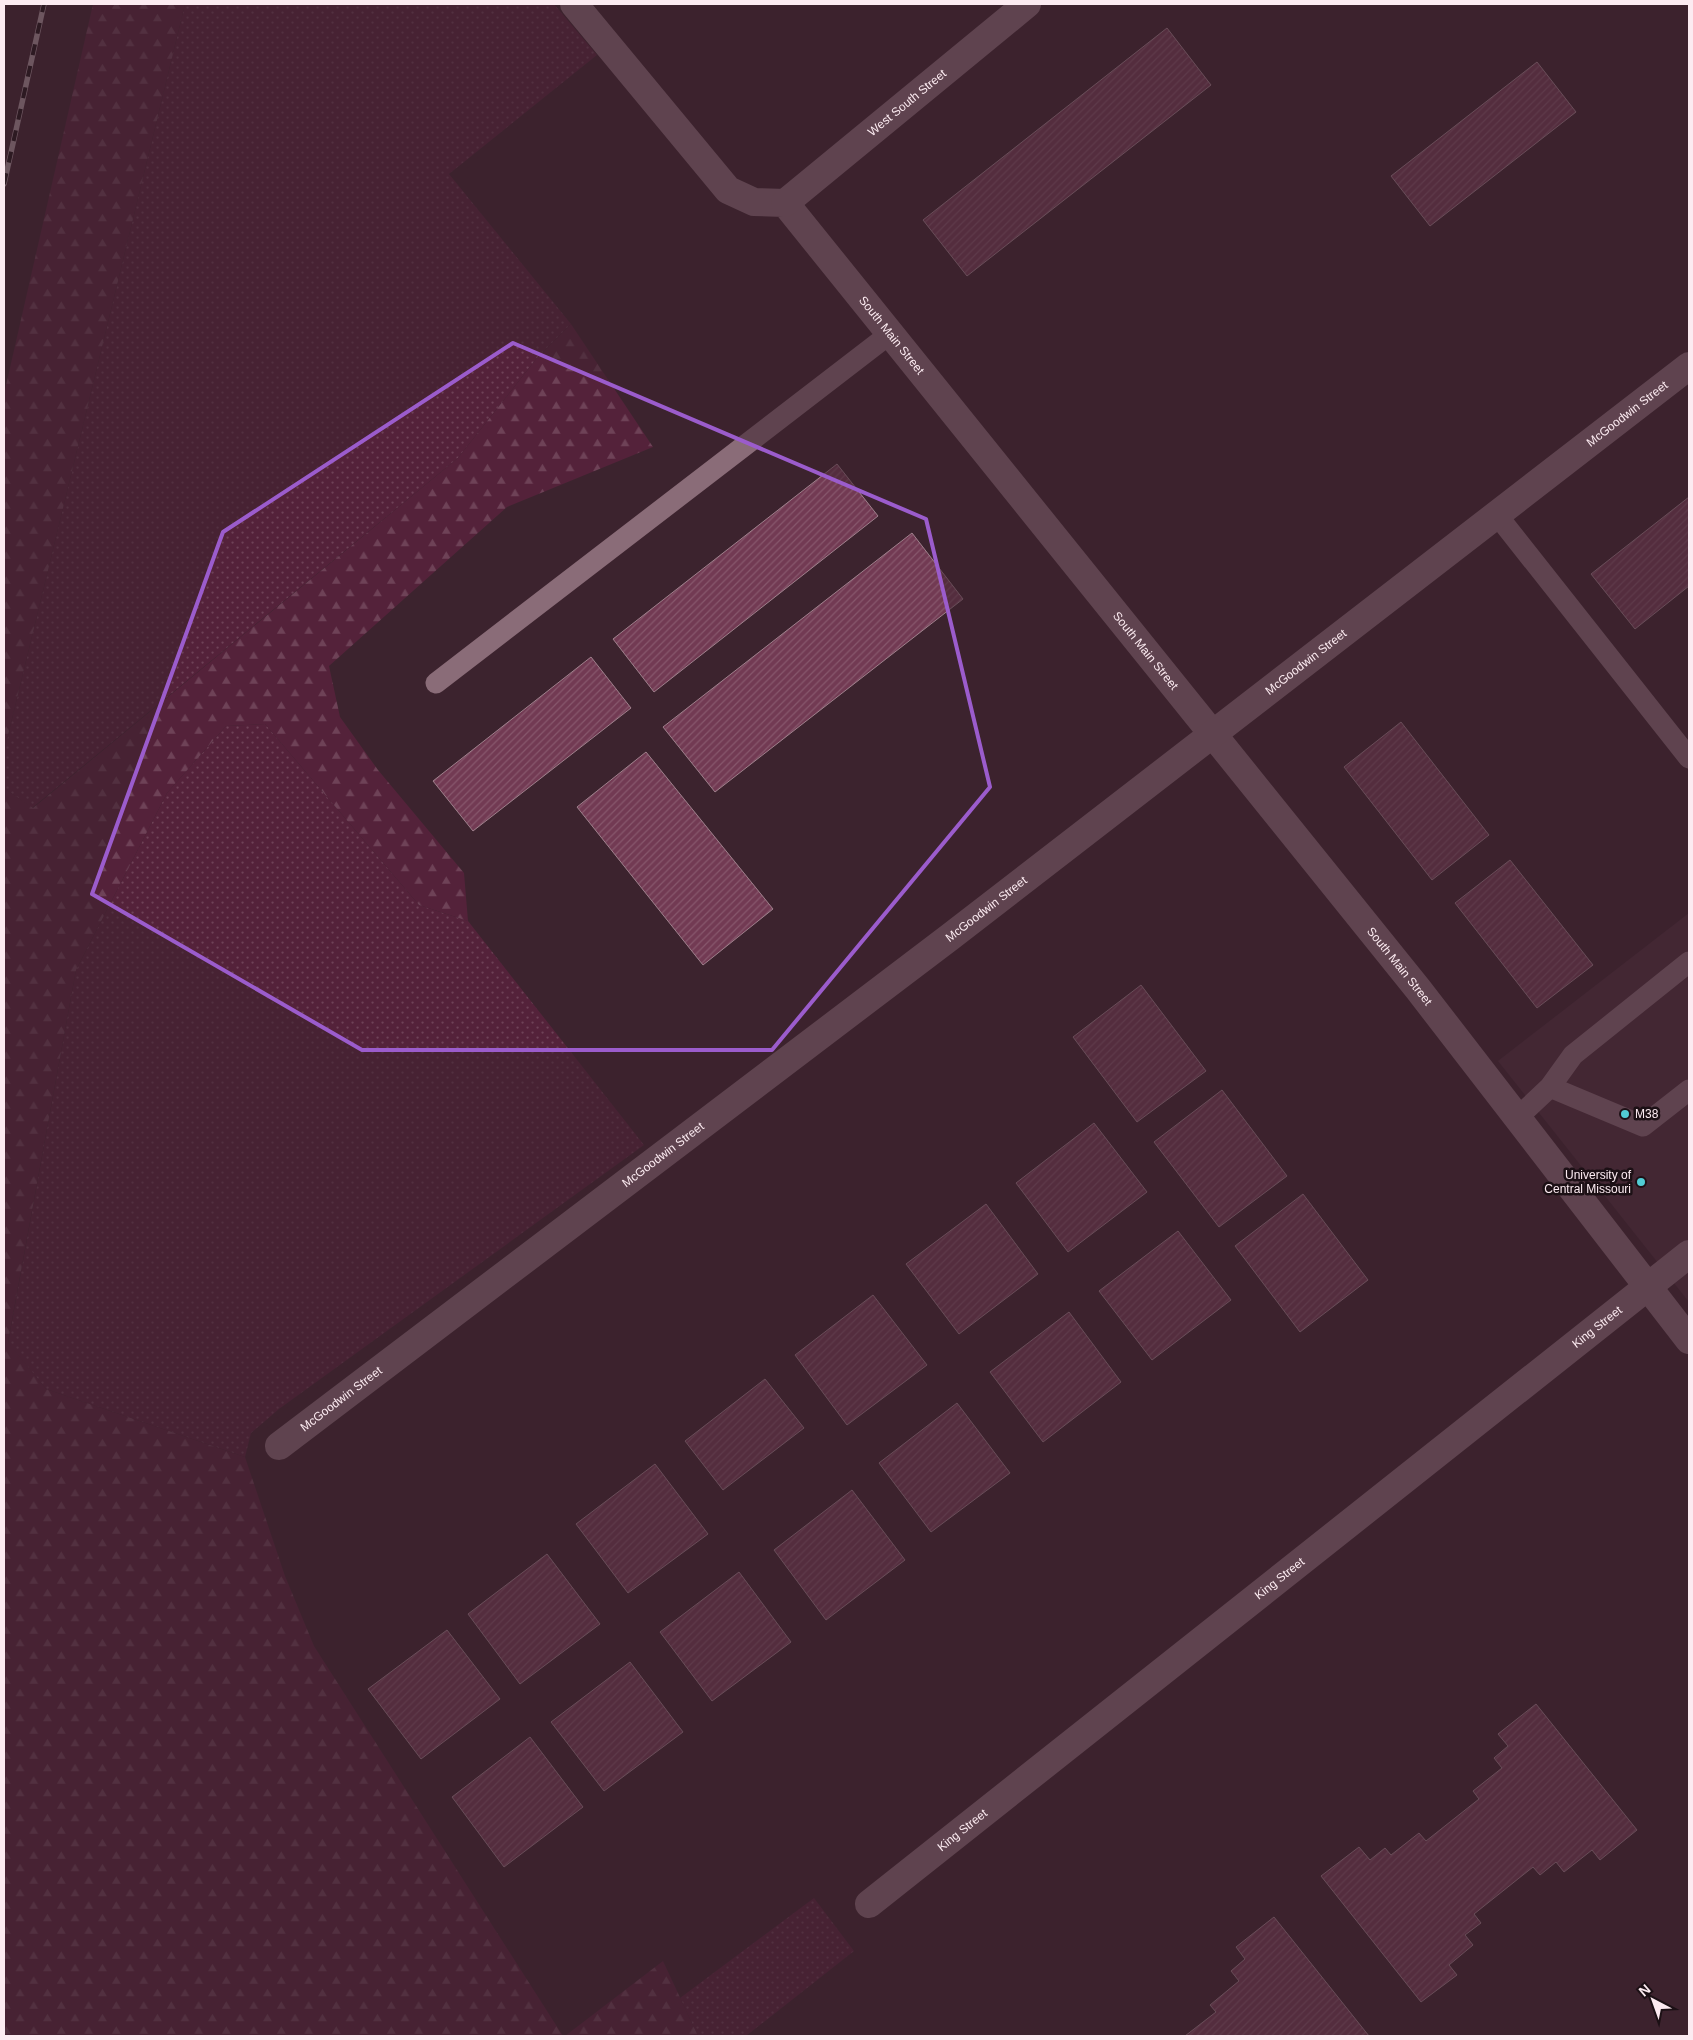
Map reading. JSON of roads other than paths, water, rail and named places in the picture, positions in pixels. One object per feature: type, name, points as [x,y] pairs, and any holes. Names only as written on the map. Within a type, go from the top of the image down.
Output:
[{"type":"street","points":[[574,4],[728,190],[754,202],[785,203]]},
{"type":"street","name":"West South Street","points":[[785,203],[1027,4]]},
{"type":"street","name":"South Main Street","points":[[785,203],[1418,989],[1689,1340]]},
{"type":"street","name":"McGoodwin Street","points":[[279,1446],[886,986],[1689,366]]},
{"type":"street","name":"King Street","points":[[869,1904],[1689,1254]]},
{"type":"lane","points":[[436,683],[891,334]]},
{"type":"lane","points":[[1497,514],[1689,758]]},
{"type":"lane","points":[[1517,1118],[1550,1086],[1573,1055],[1689,962]]},
{"type":"lane","points":[[1550,1086],[1643,1126],[1689,1090]]},
{"type":"railway","points":[[4,184],[44,4]]},
{"type":"place","name":"M38","points":[[1625,1114]]},
{"type":"place","name":"University of Central Missouri","points":[[1641,1182]]}]
